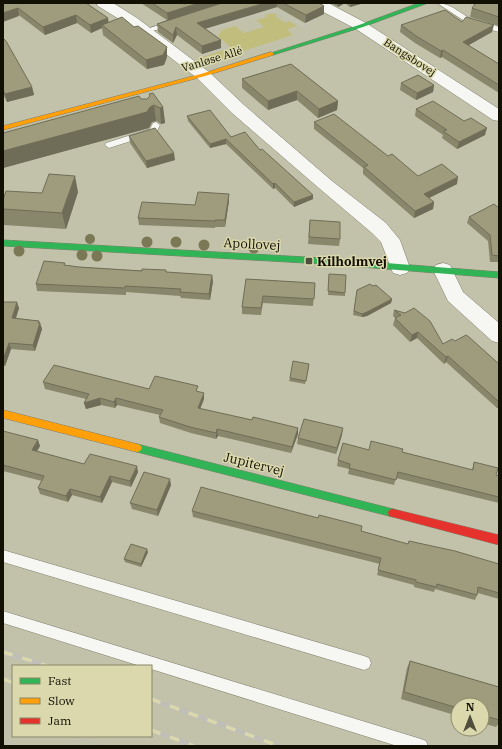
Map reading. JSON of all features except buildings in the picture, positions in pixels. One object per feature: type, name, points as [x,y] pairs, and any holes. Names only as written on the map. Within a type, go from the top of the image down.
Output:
[{"type":"street","points":[[103,3],[145,31],[203,76],[238,109],[326,185],[379,228],[390,240],[400,268]]},
{"type":"street","name":"Bangsbovej","points":[[318,3],[361,26],[499,116]]},
{"type":"street","name":"Vanløse Allé","points":[[3,128],[136,97],[361,26],[425,3]]},
{"type":"street","name":"Apollovej","points":[[3,243],[309,260],[400,268],[499,274]]},
{"type":"street","points":[[443,270],[455,296],[499,335]]},
{"type":"street","name":"Jupitervej","points":[[3,414],[499,540]]},
{"type":"lane","points":[[441,3],[472,22],[499,30]]},
{"type":"lane","points":[[145,31],[181,20]]},
{"type":"lane","points":[[109,145],[153,132],[156,125]]},
{"type":"lane","points":[[3,556],[364,663]]},
{"type":"lane","points":[[3,617],[421,746]]},
{"type":"path","points":[[208,35],[203,30],[274,10],[326,37]]},
{"type":"path","points":[[184,61],[225,48],[214,39]]},
{"type":"shaded area","points":[[277,14],[275,16],[285,23],[289,21],[297,26],[288,29],[293,35],[237,53],[218,36],[222,30],[235,26],[244,33],[264,27],[256,20],[267,17],[265,15]]},
{"type":"shaded area","points":[[223,50],[231,56],[209,62],[197,59]]},
{"type":"tram line","points":[[3,714],[12,717]]},
{"type":"tram line","points":[[75,737],[103,746]]},
{"type":"tram line","points":[[3,741],[20,746]]},
{"type":"railway","points":[[3,652],[45,665]]},
{"type":"railway","points":[[3,679],[12,683]]},
{"type":"railway","points":[[152,699],[279,746]]},
{"type":"railway","points":[[152,730],[194,746]]},
{"type":"traffic: fast","points":[[271,54],[361,26],[425,3]]},
{"type":"traffic: fast","points":[[3,243],[323,261],[499,275]]},
{"type":"traffic: fast","points":[[137,448],[393,513]]},
{"type":"traffic: slow","points":[[3,128],[203,75],[271,54]]},
{"type":"traffic: slow","points":[[3,414],[137,448]]},
{"type":"traffic: jam","points":[[393,513],[499,540]]},
{"type":"place","name":"Kilholmvej","points":[[309,261]]}]
